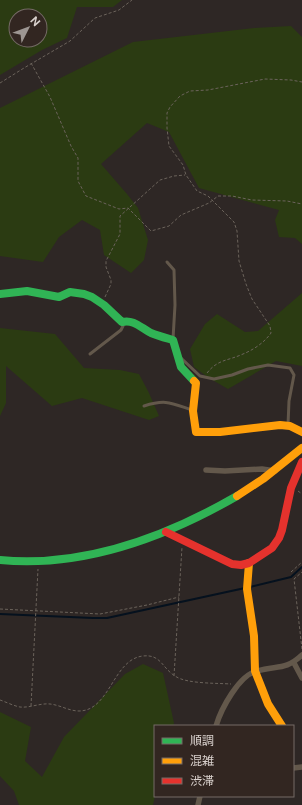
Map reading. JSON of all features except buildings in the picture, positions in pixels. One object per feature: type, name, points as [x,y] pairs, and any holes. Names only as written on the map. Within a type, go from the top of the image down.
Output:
[{"type":"street","points":[[0,294],[27,290],[60,297],[70,292],[84,294],[102,303],[122,322],[126,320],[134,322],[154,334],[173,340],[181,367],[196,383],[193,411],[196,432],[220,432],[280,425],[302,432]]},
{"type":"street","points":[[0,560],[39,562],[89,556],[166,532],[215,509],[258,483],[302,448]]},
{"type":"street","points":[[166,532],[232,564],[249,564],[272,548],[279,538],[291,488],[302,462]]},
{"type":"street","points":[[206,470],[225,472],[262,469],[275,471]]},
{"type":"street","points":[[249,564],[247,590],[254,636],[255,671],[268,704],[281,725]]},
{"type":"street","points":[[216,725],[228,697],[242,681],[255,671],[281,667],[294,663],[302,653]]},
{"type":"street","points":[[294,663],[302,678]]},
{"type":"lane","points":[[167,262],[174,270],[175,305],[173,340]]},
{"type":"lane","points":[[90,354],[121,330],[123,326],[122,322]]},
{"type":"lane","points":[[177,354],[200,376],[214,379],[268,365],[290,368],[294,375],[289,401],[287,426]]},
{"type":"lane","points":[[144,406],[156,402],[168,402],[193,411]]},
{"type":"path","points":[[0,83],[31,63],[70,41],[95,18],[119,10],[132,0]]},
{"type":"path","points":[[31,63],[50,98],[71,146],[78,158],[78,181],[86,196],[119,208],[128,208],[152,231],[169,226],[181,215],[213,200],[218,196],[252,200],[287,201],[302,204]]},
{"type":"path","points":[[204,377],[216,363],[243,354],[262,343],[270,333],[270,326],[252,298],[246,284],[239,261],[237,231],[234,222],[213,200],[197,190],[186,175],[183,165],[169,146],[167,113],[170,106],[180,96],[190,91],[208,90],[265,79],[302,82]]},
{"type":"path","points":[[102,303],[112,280],[106,267],[106,261],[120,234],[120,216],[160,180],[174,176],[186,175]]},
{"type":"path","points":[[174,676],[183,540]]},
{"type":"path","points":[[31,706],[39,562]]},
{"type":"path","points":[[291,572],[302,562]]},
{"type":"path","points":[[302,572],[294,579],[302,653]]},
{"type":"path","points":[[0,609],[100,614],[179,597]]},
{"type":"path","points":[[0,700],[20,707],[56,704],[71,710],[80,711],[90,709],[99,703],[117,675],[132,660],[143,656],[153,656],[159,660],[174,676],[184,681],[231,684],[242,681]]},
{"type":"green space","points":[[0,0],[122,0],[113,7],[77,7],[67,38],[48,47],[48,8],[8,8],[8,48],[46,48],[0,75]]},
{"type":"green space","points":[[291,26],[302,37],[302,244],[295,238],[279,237],[275,220],[279,210],[199,188],[169,132],[147,123],[101,164],[138,208],[148,240],[144,260],[131,273],[104,255],[100,230],[82,220],[59,237],[43,262],[0,256],[0,108],[133,42],[254,28]]},
{"type":"green space","points":[[302,293],[302,366],[276,361],[228,389],[194,367],[190,349],[205,324],[217,314],[245,332],[258,331]]},
{"type":"green space","points":[[0,328],[55,334],[84,368],[120,370],[139,374],[159,416],[149,420],[82,398],[52,406],[6,366],[6,403],[0,416]]},
{"type":"green space","points":[[143,664],[163,673],[174,723],[173,725],[154,725],[155,797],[153,805],[19,805],[14,791],[0,776],[0,712],[31,727],[25,761],[42,777],[64,737],[125,674]]},
{"type":"waterway","points":[[250,587],[291,577],[302,567]]},
{"type":"waterway","points":[[0,614],[107,618],[245,588]]},
{"type":"traffic: fast","points":[[0,294],[27,291],[59,297],[70,292],[92,297],[104,305],[122,322],[126,321],[137,324],[151,333],[173,340],[181,367],[194,381]]},
{"type":"traffic: fast","points":[[0,560],[31,561],[62,559],[93,554],[123,546],[182,524],[237,496]]},
{"type":"traffic: slow","points":[[194,381],[196,383],[193,411],[196,432],[220,432],[280,425],[290,426],[302,432]]},
{"type":"traffic: slow","points":[[237,496],[263,479],[302,448]]},
{"type":"traffic: slow","points":[[249,563],[247,589],[254,636],[255,671],[268,704],[281,725]]},
{"type":"traffic: jam","points":[[166,532],[232,564],[241,565],[249,563],[272,548],[279,538],[291,488],[302,462]]}]
